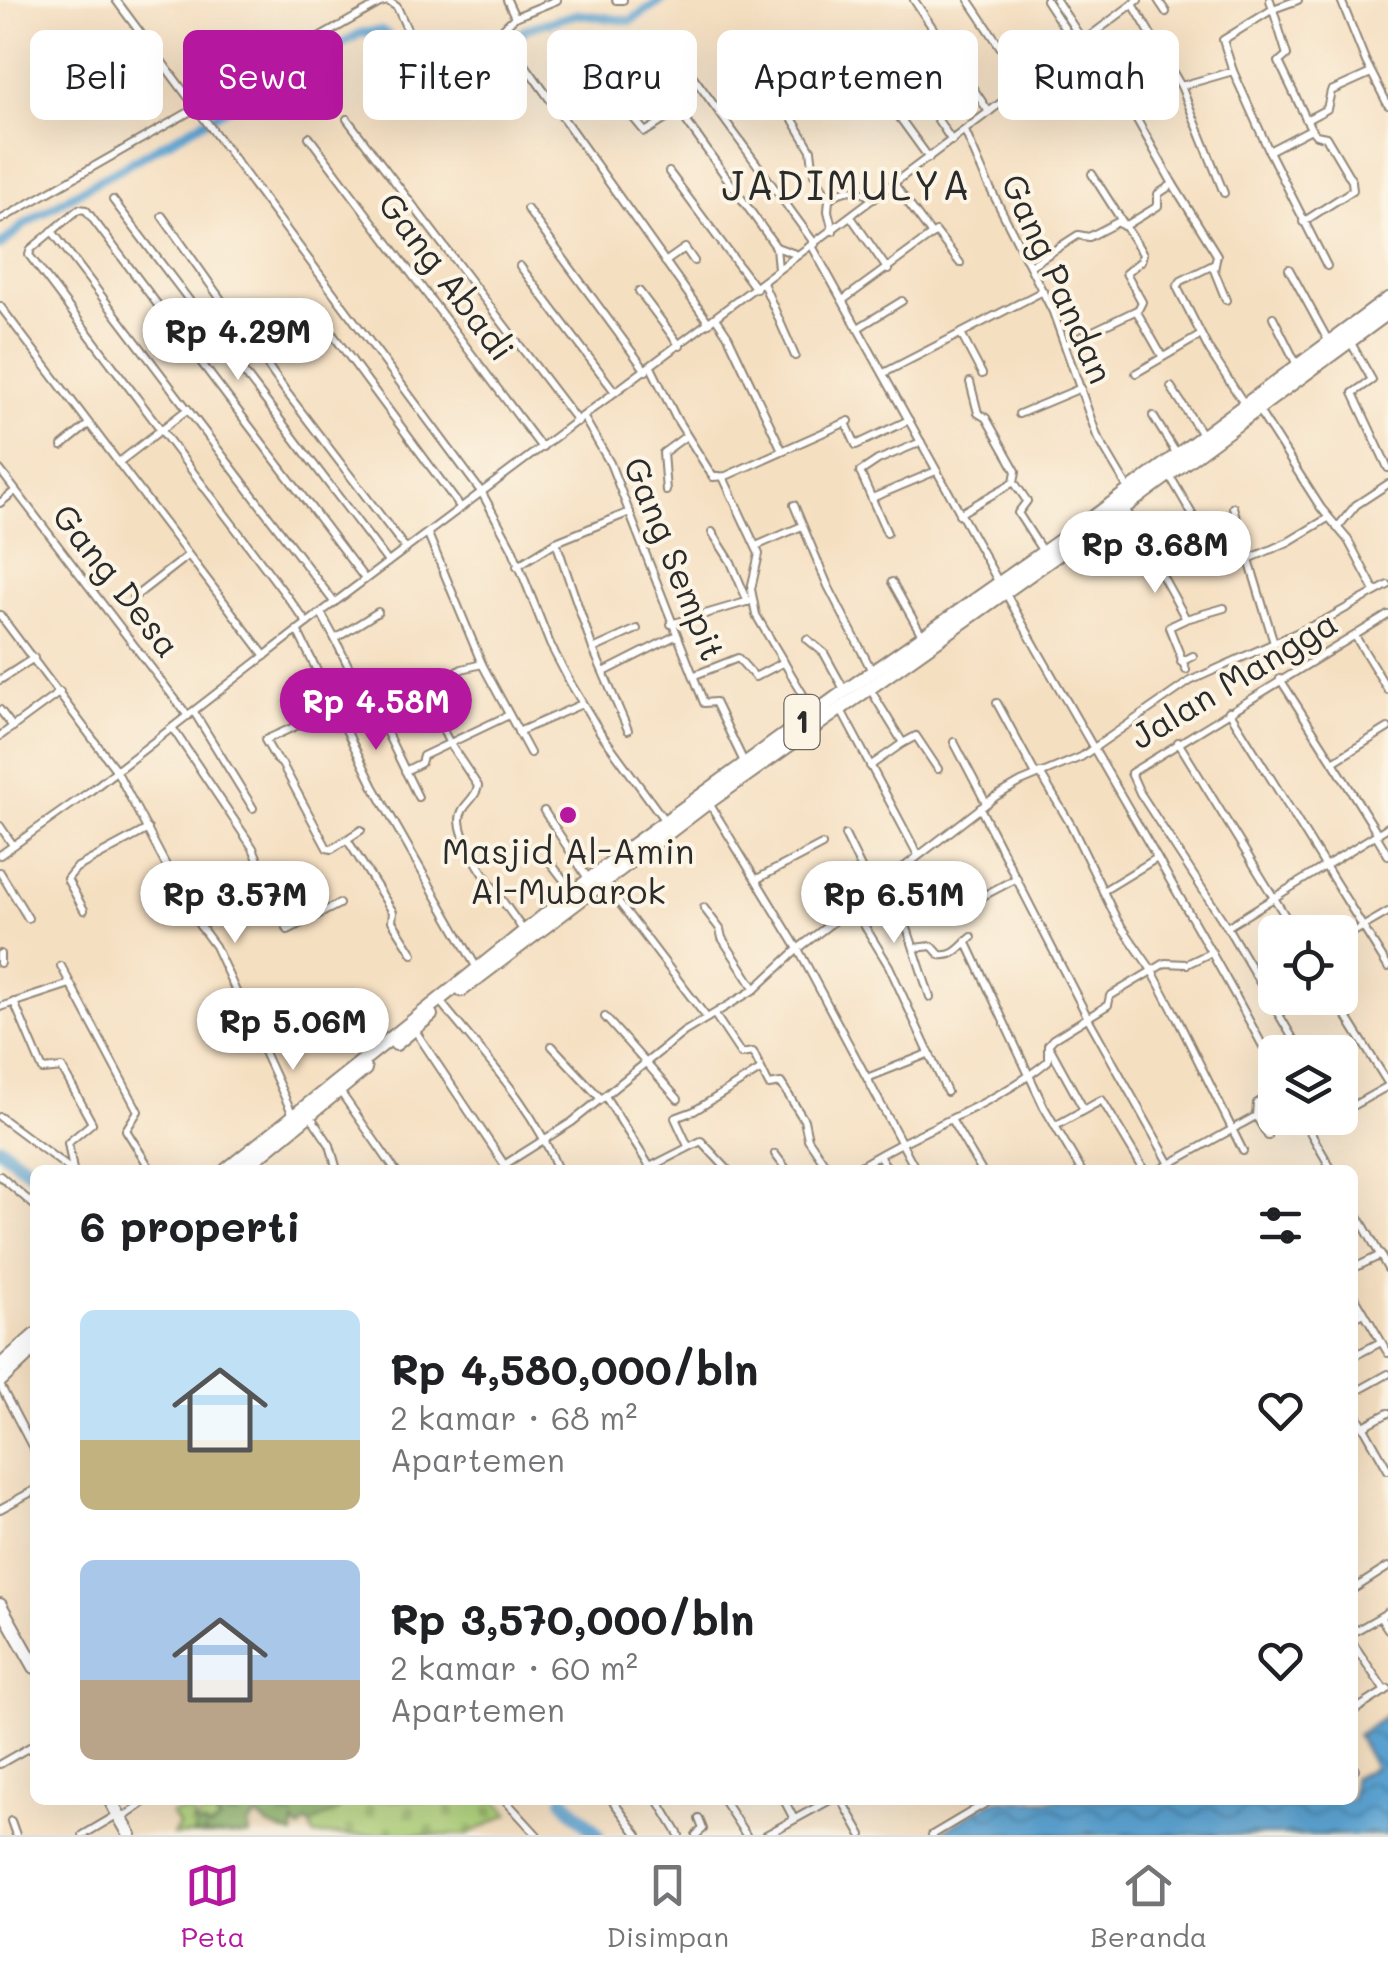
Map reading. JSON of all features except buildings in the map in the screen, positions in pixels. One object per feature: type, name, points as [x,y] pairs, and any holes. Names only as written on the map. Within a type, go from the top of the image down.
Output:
[{"type":"highway","name":"1","points":[[302,1112],[339,1090],[522,935],[821,712],[869,687],[880,670],[1169,474],[1298,366],[1388,300]]},
{"type":"highway","name":"1","points":[[1130,499],[1203,436],[1350,342],[1388,313]]},
{"type":"highway","name":"1","points":[[845,699],[923,637],[1001,586],[1043,552],[1076,535]]},
{"type":"highway","name":"1","points":[[700,802],[745,763],[783,742]]},
{"type":"highway","name":"1","points":[[543,921],[573,892],[596,881]]},
{"type":"highway","name":"1","points":[[239,1165],[480,971]]},
{"type":"highway","points":[[0,1366],[30,1339]]},
{"type":"highway","points":[[0,1383],[30,1353]]},
{"type":"highway","points":[[0,1605],[30,1646]]},
{"type":"highway","points":[[113,1805],[130,1835]]},
{"type":"street","points":[[116,0],[183,90]]},
{"type":"street","points":[[507,0],[515,17]]},
{"type":"street","points":[[337,30],[388,1],[397,7],[434,89],[448,97],[464,96],[491,40],[515,17],[544,2],[557,0]]},
{"type":"street","points":[[914,0],[989,112]]},
{"type":"street","points":[[969,0],[998,44]]},
{"type":"street","points":[[1046,0],[1073,30]]},
{"type":"street","points":[[1056,0],[1076,30]]},
{"type":"street","points":[[1158,0],[1166,12]]},
{"type":"street","points":[[1270,0],[1287,55],[1278,62],[1311,129],[1316,136],[1326,137],[1352,181],[1353,190],[1304,222]]},
{"type":"street","points":[[1298,0],[1223,37],[1232,71],[1328,266]]},
{"type":"street","points":[[1341,0],[1388,105]]},
{"type":"street","points":[[1098,30],[1136,2],[1181,86],[1224,193]]},
{"type":"street","points":[[527,67],[665,262],[728,336],[782,450]]},
{"type":"street","points":[[1181,86],[1232,71]]},
{"type":"street","points":[[1306,120],[1327,108],[1331,91],[1371,73]]},
{"type":"street","points":[[697,83],[813,245],[959,514],[1258,1038]]},
{"type":"street","points":[[0,855],[998,105]]},
{"type":"street","points":[[0,220],[183,118]]},
{"type":"street","name":"Gang Sempit","points":[[347,119],[581,420],[610,463],[704,703],[715,702],[745,763]]},
{"type":"street","points":[[206,120],[482,493],[503,530],[550,644],[582,704],[668,826]]},
{"type":"street","points":[[635,120],[645,132],[664,120]]},
{"type":"street","points":[[686,120],[776,248],[778,271]]},
{"type":"street","points":[[793,120],[811,150],[814,174],[830,198],[828,212],[833,230]]},
{"type":"street","points":[[901,120],[929,158]]},
{"type":"street","points":[[938,120],[952,141]]},
{"type":"street","points":[[1133,120],[1217,255],[1214,270],[1226,300]]},
{"type":"street","points":[[1270,151],[1311,129]]},
{"type":"street","name":"Gang Pandan","points":[[965,130],[1066,344],[1097,436],[1186,618]]},
{"type":"street","name":"Gang Abadi","points":[[309,137],[542,448]]},
{"type":"street","points":[[669,172],[760,286],[795,356]]},
{"type":"street","points":[[1066,344],[1137,310],[1142,302],[1126,273],[1144,256],[1092,174]]},
{"type":"street","points":[[894,184],[932,235]]},
{"type":"street","points":[[1030,266],[1078,236],[1087,238],[1118,222],[1127,225],[1158,206],[1158,194],[1173,184]]},
{"type":"street","points":[[830,198],[847,189],[874,199]]},
{"type":"street","points":[[112,200],[388,562]]},
{"type":"street","points":[[307,623],[29,255],[79,209],[84,208],[366,579]]},
{"type":"street","points":[[527,209],[649,369],[710,476],[723,477],[848,422],[856,445],[909,420]]},
{"type":"street","points":[[162,216],[287,393],[406,549]]},
{"type":"street","points":[[851,217],[888,270]]},
{"type":"street","points":[[843,300],[938,232],[960,263]]},
{"type":"street","points":[[55,234],[334,602]]},
{"type":"street","points":[[665,262],[685,248],[694,262]]},
{"type":"street","points":[[776,248],[798,255]]},
{"type":"street","points":[[1215,264],[1177,286],[1200,335],[1354,550],[1375,592]]},
{"type":"street","points":[[520,266],[614,392]]},
{"type":"street","points":[[1288,269],[1329,342]]},
{"type":"street","points":[[638,290],[680,346]]},
{"type":"street","points":[[884,373],[1043,291]]},
{"type":"street","points":[[858,328],[902,301]]},
{"type":"street","points":[[0,306],[265,656]]},
{"type":"street","points":[[1137,310],[1162,356]]},
{"type":"street","points":[[1273,317],[1298,366]]},
{"type":"street","points":[[332,332],[461,508]]},
{"type":"street","points":[[962,334],[982,374]]},
{"type":"street","points":[[1136,373],[1200,335]]},
{"type":"street","points":[[1350,342],[1372,380],[1353,393],[1388,468]]},
{"type":"street","points":[[959,514],[1014,482],[1016,474],[986,418],[978,413],[970,382]]},
{"type":"street","points":[[1171,387],[1203,436]]},
{"type":"street","points":[[1019,414],[1081,388]]},
{"type":"street","points":[[118,463],[188,408]]},
{"type":"street","points":[[1152,416],[1177,455]]},
{"type":"street","points":[[62,446],[88,424]]},
{"type":"street","points":[[666,491],[663,454],[686,436]]},
{"type":"street","points":[[887,533],[861,470],[921,442]]},
{"type":"street","points":[[0,470],[15,491]]},
{"type":"street","points":[[872,498],[936,472]]},
{"type":"street","points":[[1169,474],[1198,526]]},
{"type":"street","points":[[723,477],[756,546],[759,560],[750,601]]},
{"type":"street","points":[[1014,482],[1027,501],[1018,513],[1043,552]]},
{"type":"street","points":[[1337,528],[1356,505],[1388,484]]},
{"type":"street","name":"Gang Desa","points":[[0,503],[15,491],[191,714],[254,808]]},
{"type":"street","points":[[794,505],[828,586],[880,670]]},
{"type":"street","points":[[1233,506],[1274,643]]},
{"type":"street","points":[[517,566],[556,542],[630,512]]},
{"type":"street","points":[[1250,558],[1288,542],[1328,518]]},
{"type":"street","points":[[756,546],[802,526]]},
{"type":"street","points":[[712,532],[756,616],[821,712]]},
{"type":"street","points":[[428,534],[482,664],[530,753]]},
{"type":"street","points":[[556,542],[593,648],[628,730]]},
{"type":"street","points":[[132,598],[187,556]]},
{"type":"street","points":[[892,582],[923,637]]},
{"type":"street","points":[[510,1165],[644,1064],[754,989],[798,949],[983,806],[1038,774],[1092,750],[1190,680],[1388,585]]},
{"type":"street","points":[[671,624],[750,601]]},
{"type":"street","points":[[1186,670],[1169,628],[1186,618],[1224,608]]},
{"type":"street","points":[[335,640],[378,612]]},
{"type":"street","points":[[320,613],[360,693],[368,694],[414,678],[423,690],[450,744],[478,786],[477,794],[460,817],[468,844],[522,935]]},
{"type":"street","points":[[0,615],[116,770],[302,1112],[330,1145],[336,1165]]},
{"type":"street","name":"Jalan Mangga","points":[[1258,978],[1131,776],[1132,771],[1388,615]]},
{"type":"street","points":[[593,648],[637,629]]},
{"type":"street","points":[[297,630],[405,844],[480,971]]},
{"type":"street","points":[[604,672],[676,636]]},
{"type":"street","points":[[1355,636],[1388,690]]},
{"type":"street","points":[[807,638],[820,647],[870,766],[918,855]]},
{"type":"street","points":[[1181,662],[1193,656]]},
{"type":"street","points":[[0,680],[34,658]]},
{"type":"street","points":[[694,675],[738,658],[755,677],[784,662]]},
{"type":"street","points":[[423,690],[462,669],[482,664]]},
{"type":"street","points":[[1280,679],[1388,855]]},
{"type":"street","points":[[869,687],[903,743]]},
{"type":"street","points":[[0,736],[60,692]]},
{"type":"street","points":[[368,694],[418,797]]},
{"type":"street","points":[[996,703],[1071,825],[1117,920],[1151,970],[1243,1150]]},
{"type":"street","points":[[518,732],[582,704]]},
{"type":"street","points":[[334,709],[265,740],[327,848],[348,841],[361,830]]},
{"type":"street","points":[[0,710],[13,726]]},
{"type":"street","points":[[1229,710],[1388,967]]},
{"type":"street","points":[[405,771],[421,763],[423,756],[509,716]]},
{"type":"street","points":[[173,728],[253,848],[288,930],[339,904]]},
{"type":"street","points":[[1333,762],[1388,728]]},
{"type":"street","points":[[870,766],[916,736],[938,769]]},
{"type":"street","points":[[954,742],[1016,878],[1170,1164],[1256,1116]]},
{"type":"street","points":[[1178,742],[1284,915]]},
{"type":"street","points":[[700,802],[758,879],[913,1165]]},
{"type":"street","points":[[544,811],[596,881],[741,1054],[753,1052],[769,1085],[780,1083],[804,1120],[808,1140],[826,1165]]},
{"type":"street","points":[[0,826],[13,846]]},
{"type":"street","points":[[1227,927],[1388,827]]},
{"type":"street","points":[[84,910],[67,879],[76,868],[148,830]]},
{"type":"street","points":[[845,835],[873,892]]},
{"type":"street","points":[[348,841],[393,912],[392,921],[413,954]]},
{"type":"street","points":[[758,879],[822,845]]},
{"type":"street","points":[[1103,891],[1158,858]]},
{"type":"street","points":[[550,862],[573,892]]},
{"type":"street","points":[[0,872],[28,918]]},
{"type":"street","points":[[982,896],[1016,878]]},
{"type":"street","points":[[886,882],[930,997]]},
{"type":"street","points":[[200,926],[223,910],[270,892]]},
{"type":"street","points":[[853,907],[889,966],[947,1092]]},
{"type":"street","points":[[704,908],[754,989]]},
{"type":"street","points":[[1358,929],[1388,912]]},
{"type":"street","points":[[914,948],[930,945],[946,956],[961,949],[969,939],[1030,1074],[1077,1165]]},
{"type":"street","points":[[1048,1045],[1108,1005],[1111,995],[1151,970],[1165,963],[1190,963],[1212,952]]},
{"type":"street","points":[[0,954],[0,962]]},
{"type":"street","points":[[61,966],[138,1111],[126,1130],[148,1165]]},
{"type":"street","points":[[0,1007],[71,984]]},
{"type":"street","points":[[14,1002],[41,1068],[46,1072],[62,1068],[92,1123],[68,1143],[71,1165]]},
{"type":"street","points":[[443,1005],[506,1081],[556,1165]]},
{"type":"street","points":[[1346,1015],[1388,1085],[1358,1103]]},
{"type":"street","points":[[605,1017],[618,1036],[625,1037],[644,1064],[678,1098]]},
{"type":"street","points":[[414,1029],[504,1165]]},
{"type":"street","points":[[863,1165],[952,1121],[1030,1074],[1048,1060],[1048,1045]]},
{"type":"street","points":[[1048,1045],[1083,1108]]},
{"type":"street","points":[[552,1046],[603,1098],[649,1165]]},
{"type":"street","points":[[867,1078],[930,1053]]},
{"type":"street","points":[[688,1146],[675,1118],[694,1111],[760,1070]]},
{"type":"street","points":[[339,1090],[392,1165]]},
{"type":"street","points":[[1055,1126],[1099,1100],[1104,1102],[1141,1165]]},
{"type":"street","points":[[1258,1102],[1256,1116],[1268,1136]]},
{"type":"street","points":[[0,1117],[65,1165]]},
{"type":"street","points":[[952,1121],[978,1165]]},
{"type":"street","points":[[1312,1135],[1329,1165]]},
{"type":"street","points":[[656,1165],[688,1146],[703,1142],[724,1165]]},
{"type":"street","points":[[776,1154],[784,1165]]},
{"type":"street","points":[[880,1156],[886,1165]]},
{"type":"street","points":[[0,1176],[30,1202]]},
{"type":"street","points":[[1358,1214],[1378,1242],[1388,1270]]},
{"type":"street","points":[[1358,1266],[1380,1255]]},
{"type":"street","points":[[1358,1302],[1388,1353]]},
{"type":"street","points":[[1358,1316],[1364,1313]]},
{"type":"street","points":[[1358,1355],[1381,1342]]},
{"type":"street","points":[[1358,1391],[1388,1374]]},
{"type":"street","points":[[0,1383],[30,1441]]},
{"type":"street","points":[[1364,1426],[1388,1413]]},
{"type":"street","points":[[1358,1416],[1388,1470]]},
{"type":"street","points":[[1380,1455],[1388,1450]]},
{"type":"street","points":[[0,1509],[30,1493]]},
{"type":"street","points":[[1358,1586],[1388,1567]]},
{"type":"street","points":[[1358,1630],[1388,1612]]},
{"type":"street","points":[[1380,1617],[1388,1629]]},
{"type":"street","points":[[1358,1650],[1386,1690],[1358,1707]]},
{"type":"street","points":[[0,1764],[30,1747]]},
{"type":"street","points":[[82,1835],[140,1805]]},
{"type":"street","points":[[510,1805],[537,1835]]},
{"type":"street","points":[[616,1805],[638,1835]]},
{"type":"street","points":[[661,1805],[678,1835]]},
{"type":"street","points":[[726,1805],[746,1835]]},
{"type":"street","points":[[787,1805],[794,1819]]},
{"type":"street","points":[[766,1835],[821,1805]]},
{"type":"street","points":[[845,1805],[862,1835]]},
{"type":"street","points":[[932,1835],[982,1805]]},
{"type":"street","points":[[696,1835],[703,1830],[698,1819]]},
{"type":"street","points":[[11,1822],[16,1835]]},
{"type":"green space","points":[[203,1805],[213,1805],[205,1806],[205,1814],[213,1812],[219,1822],[210,1828],[203,1824],[193,1835],[173,1835],[179,1826],[171,1814],[195,1808],[192,1825],[201,1816]]},
{"type":"green space","points":[[337,1805],[501,1805],[509,1814],[467,1835],[314,1835],[309,1825],[339,1810]]},
{"type":"green space","points":[[339,1805],[340,1810],[309,1825],[306,1822],[299,1830],[294,1823],[293,1835],[269,1826],[257,1816],[248,1825],[249,1835],[193,1835],[197,1824],[210,1828],[220,1821],[214,1807]]},
{"type":"water","points":[[1388,1714],[1388,1835],[936,1835],[986,1805],[1358,1805],[1358,1775],[1375,1768],[1358,1734]]},
{"type":"waterway","points":[[0,246],[25,224],[69,197],[361,33],[382,31],[388,35],[421,97],[447,117],[462,119],[478,112],[500,51],[525,29],[577,14],[630,21],[662,0]]},
{"type":"waterway","points":[[0,1148],[30,1170]]},
{"type":"waterway","points":[[569,1805],[597,1835]]},
{"type":"place","name":"Masjid Al-Amin Al-Mubarok","points":[[568,815]]},
{"type":"district","name":"JADIMULYA","points":[[847,186]]}]
